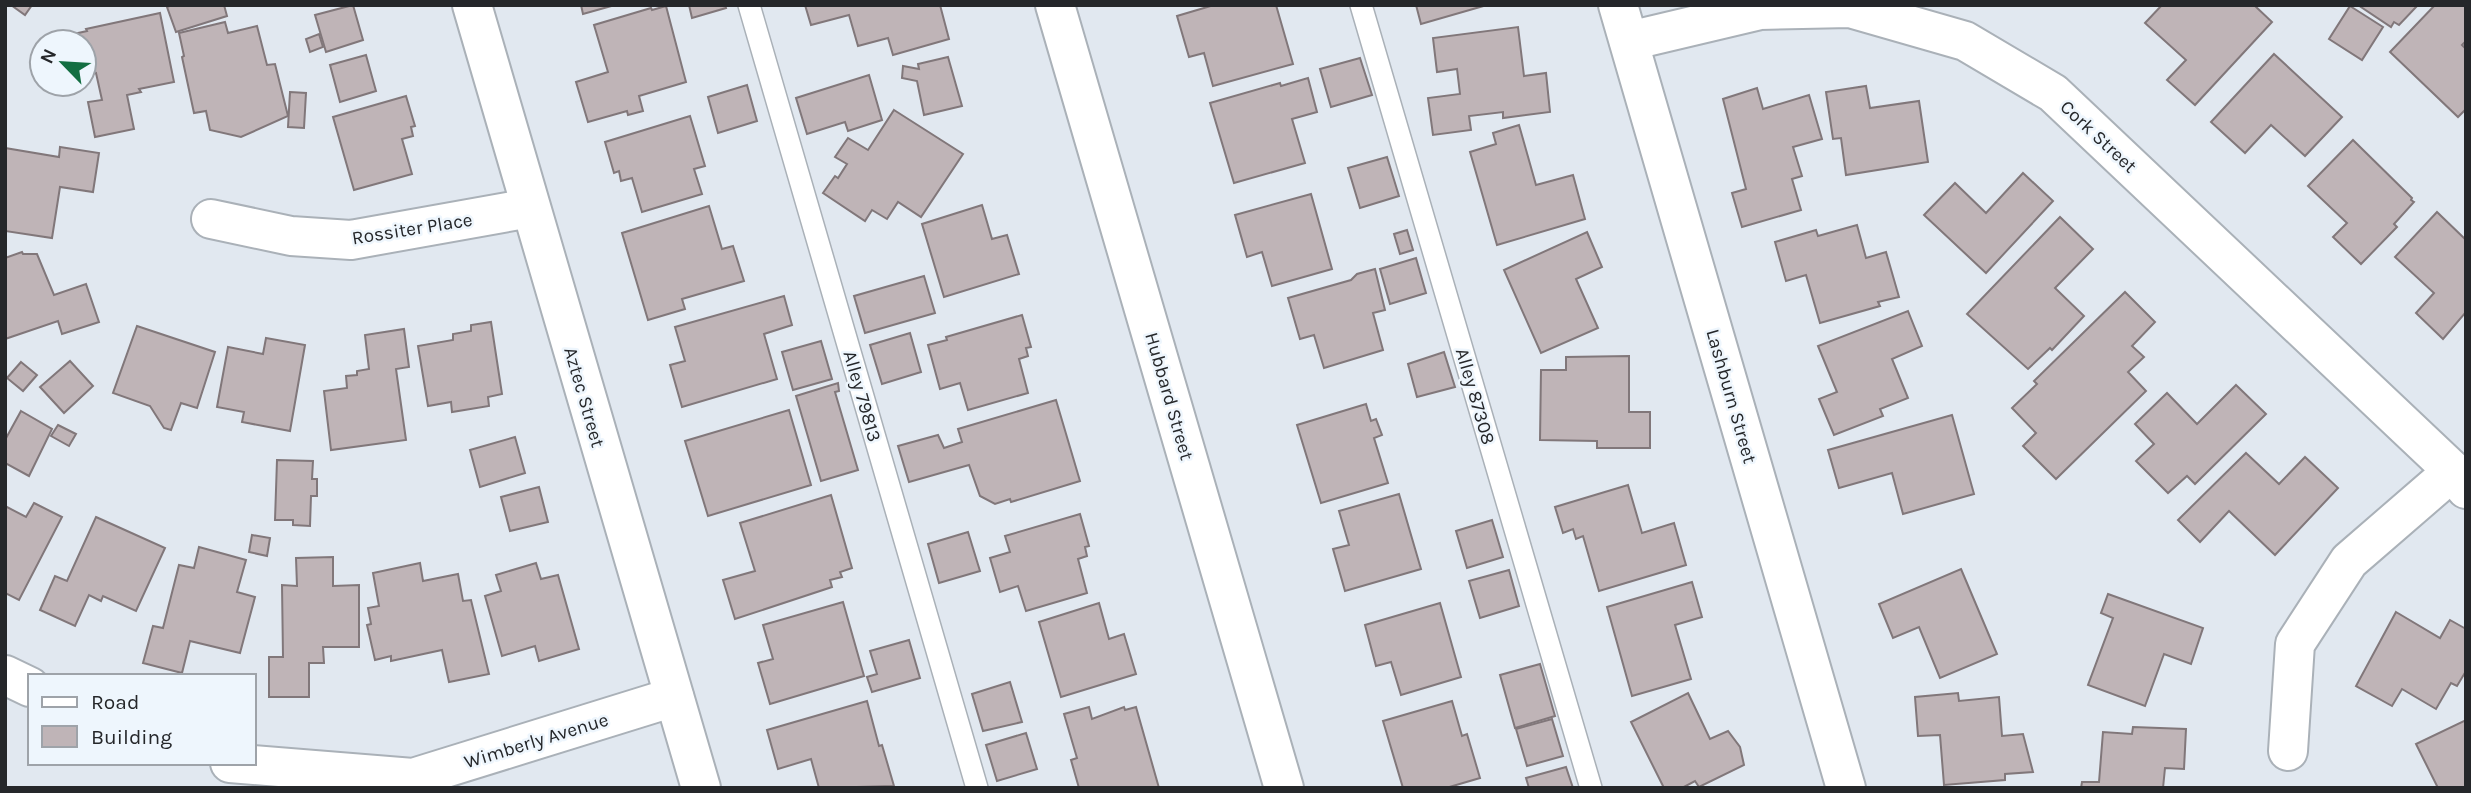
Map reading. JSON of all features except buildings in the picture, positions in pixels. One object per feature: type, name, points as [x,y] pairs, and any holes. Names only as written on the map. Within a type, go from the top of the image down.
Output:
[{"type":"street","name":"Aztec Street","points":[[472,5],[701,788]]},
{"type":"street","name":"Hubbard Street","points":[[1055,5],[1284,788]]},
{"type":"street","name":"Lashburn Street","points":[[1618,5],[1846,788]]},
{"type":"street","name":"Cork Street","points":[[1629,41],[1760,10],[1850,8],[1965,41],[2053,93],[2459,480]]},
{"type":"street","name":"Rossiter Place","points":[[211,219],[291,236],[351,240],[530,208]]},
{"type":"street","points":[[2288,751],[2295,644],[2349,562],[2459,480]]},
{"type":"street","points":[[5,675],[28,686]]},
{"type":"street","name":"Wimberly Avenue","points":[[254,765],[413,778],[674,697]]},
{"type":"lane","name":"Alley 79813","points":[[749,5],[977,788]]},
{"type":"lane","name":"Alley 87308","points":[[1361,5],[1591,788]]}]
